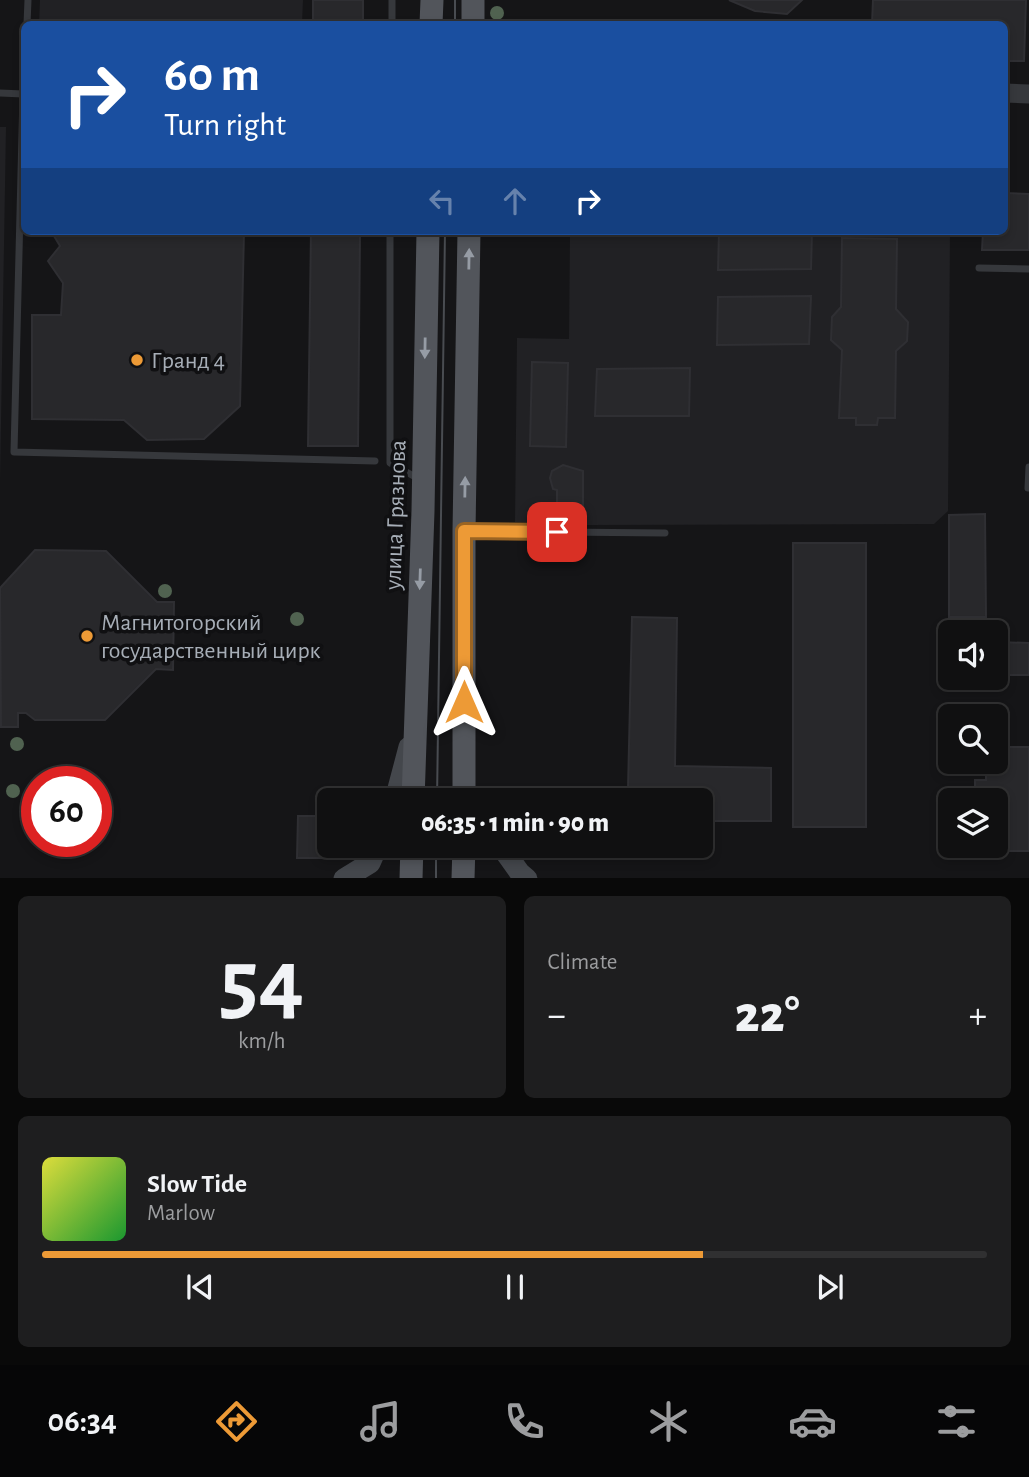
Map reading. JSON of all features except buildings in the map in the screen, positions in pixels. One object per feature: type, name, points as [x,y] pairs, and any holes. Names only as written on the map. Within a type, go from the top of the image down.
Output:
[{"type":"main road","points":[[431,21],[432,0]]},
{"type":"main road","points":[[473,0],[473,21]]},
{"type":"main road","name":"улица Грязнова","points":[[413,788],[428,235]]},
{"type":"main road","points":[[464,788],[464,531],[469,235]]},
{"type":"main road","points":[[399,788],[414,728]]},
{"type":"main road","points":[[464,756],[473,788]]},
{"type":"main road","points":[[344,878],[370,863],[372,858]]},
{"type":"main road","points":[[411,878],[412,858]]},
{"type":"main road","points":[[463,878],[464,858]]},
{"type":"main road","points":[[509,858],[527,878]]},
{"type":"street","points":[[1008,93],[1029,94]]},
{"type":"lane","points":[[27,21],[28,0]]},
{"type":"lane","points":[[392,0],[392,21]]},
{"type":"lane","points":[[0,93],[21,94]]},
{"type":"lane","points":[[21,174],[14,452],[375,461]]},
{"type":"lane","points":[[390,235],[390,463],[423,481]]},
{"type":"lane","points":[[979,268],[1029,269]]},
{"type":"lane","points":[[1028,488],[1029,467]]},
{"type":"lane","points":[[464,531],[665,533]]},
{"type":"shaded area","points":[[40,0],[303,0],[302,21],[39,21]]},
{"type":"shaded area","points":[[0,127],[6,127],[0,482]]},
{"type":"shaded area","points":[[570,235],[950,235],[948,511],[934,524],[585,525],[515,522],[517,338],[569,339]]},
{"type":"tram line","points":[[455,0],[455,21]]},
{"type":"tram line","points":[[437,788],[445,235]]},
{"type":"tram line","points":[[436,858],[436,878]]},
{"type":"place","name":"Гранд 4","points":[[137,360]]},
{"type":"place","name":"Магнитогорский государственный цирк","points":[[87,636]]},
{"type":"route","points":[[464,702],[464,531],[557,532]]}]
